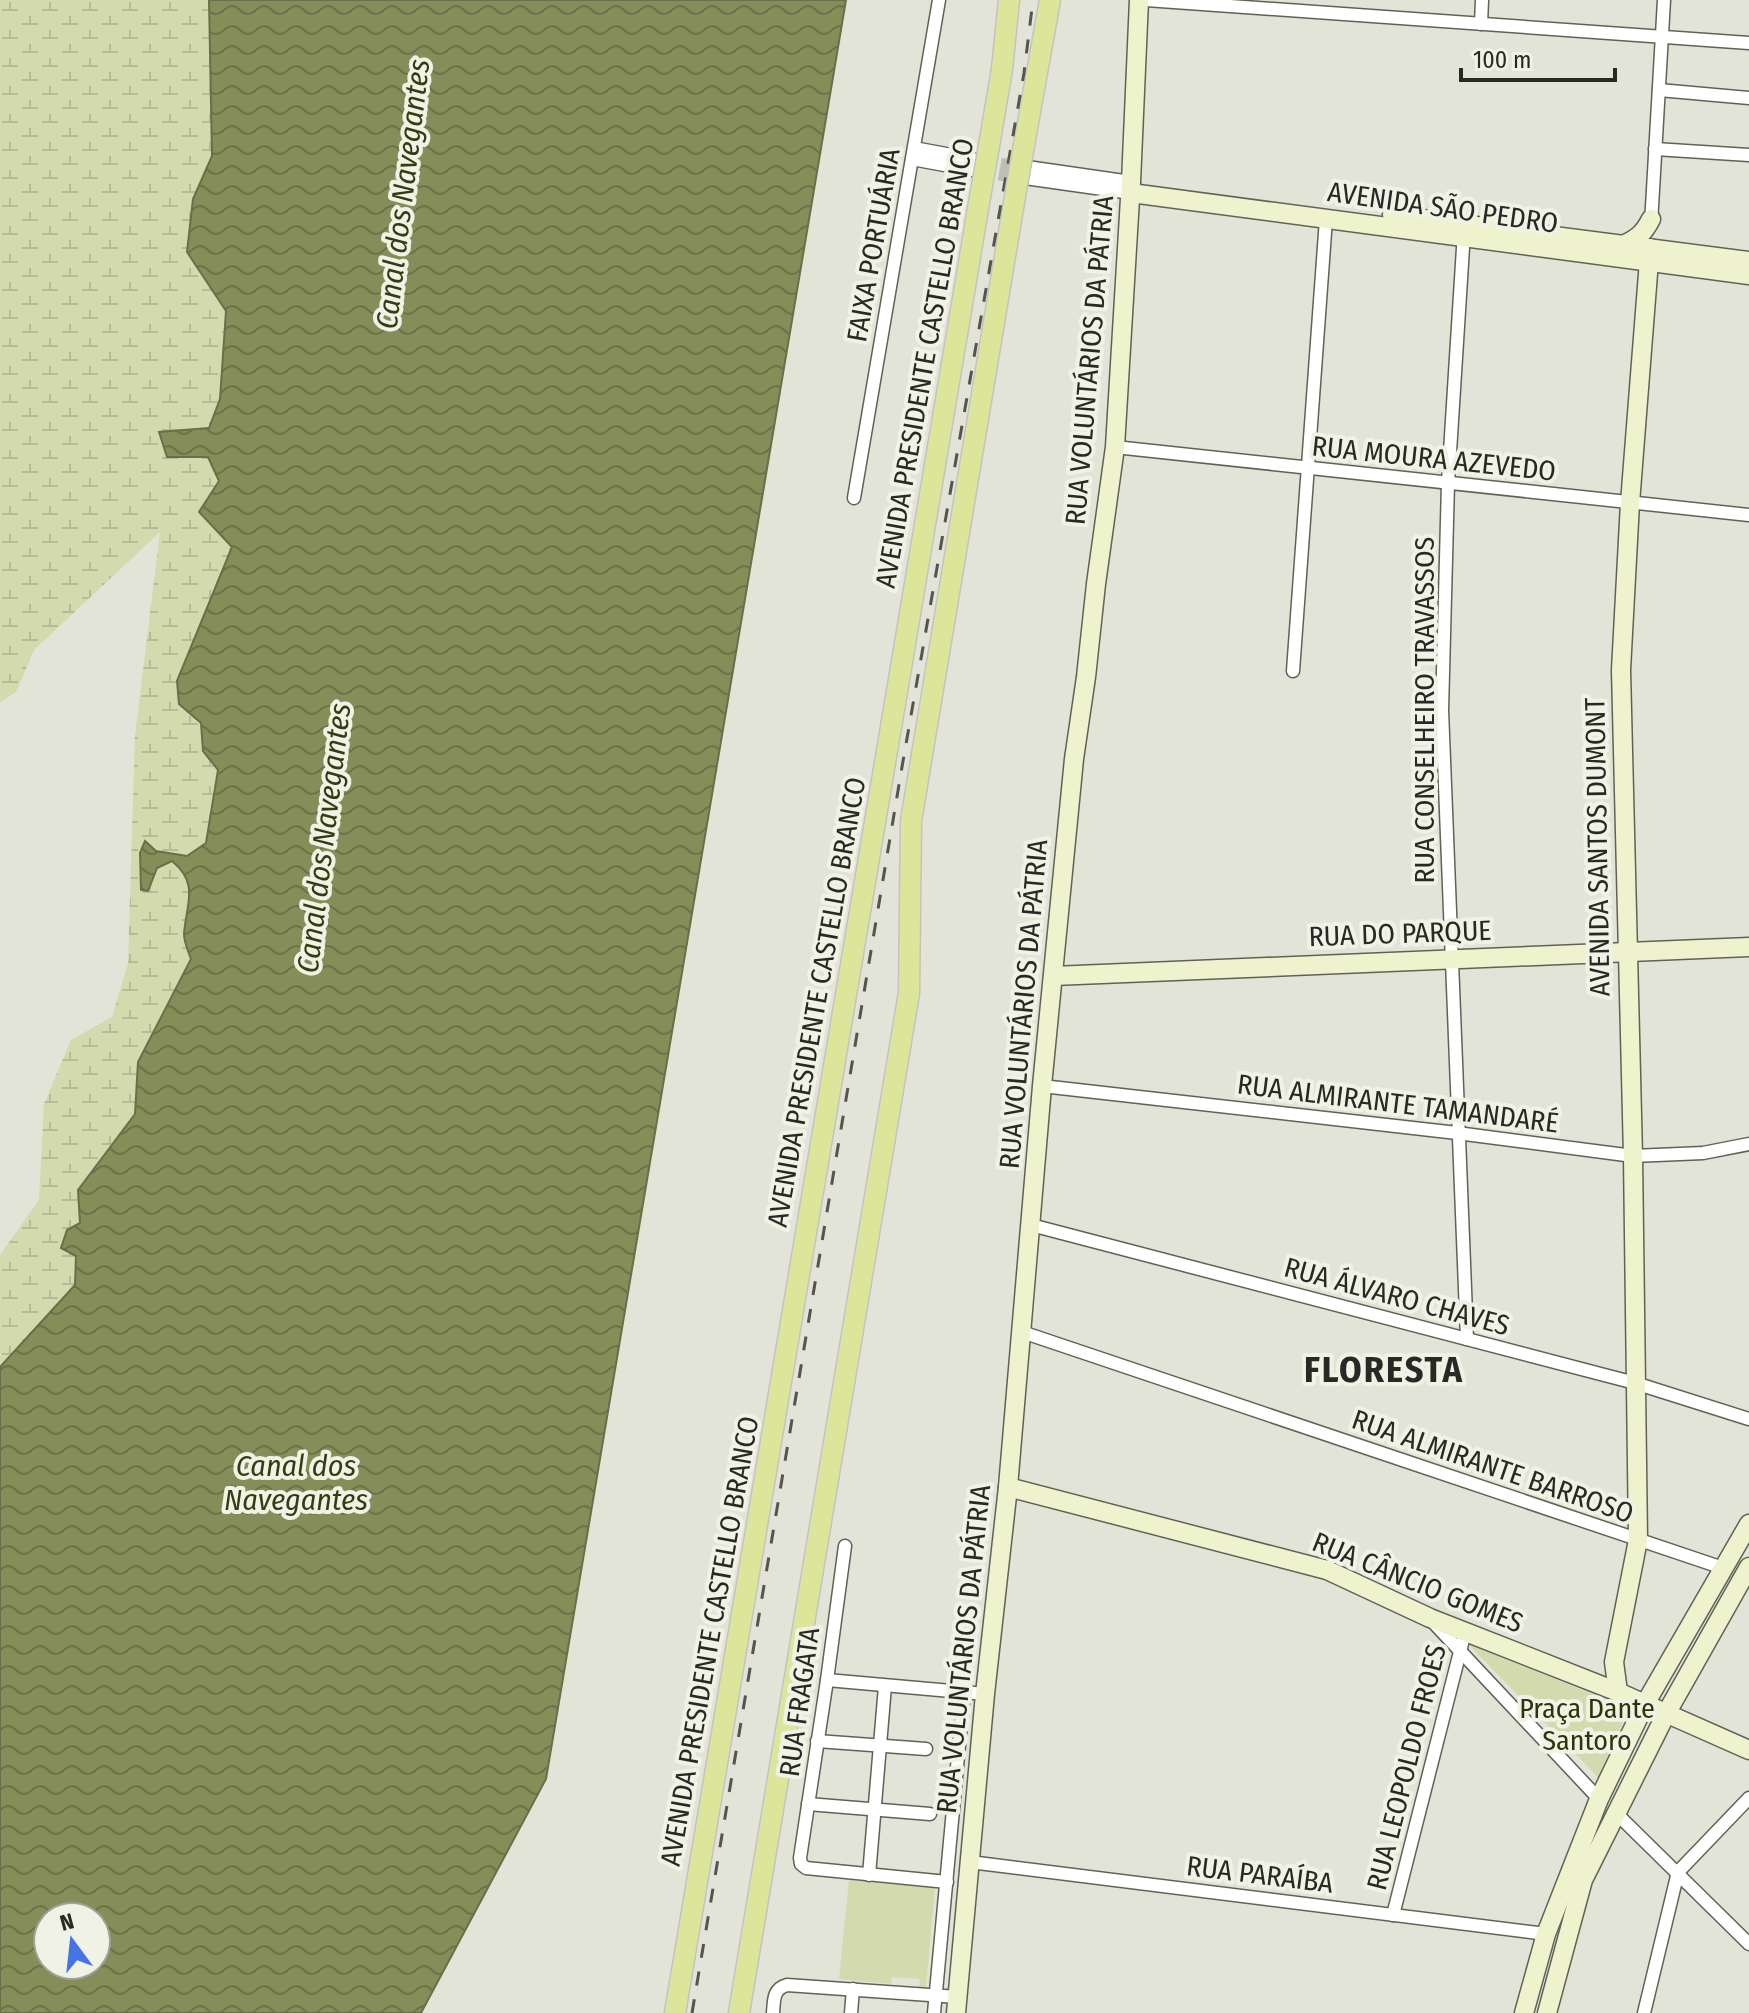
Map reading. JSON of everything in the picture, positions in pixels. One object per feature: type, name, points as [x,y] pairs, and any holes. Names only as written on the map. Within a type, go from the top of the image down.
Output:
[{"type":"main road","name":"AVENIDA PRESIDENTE CASTELLO BRANCO","points":[[675,2013],[1002,69],[1009,0]]},
{"type":"main road","points":[[739,2013],[909,993],[911,821],[1050,0]]},
{"type":"street","name":"FAIXA PORTUÁRIA","points":[[854,498],[939,0]]},
{"type":"street","name":"RUA VOLUNTÁRIOS DA PÁTRIA","points":[[957,2005],[1074,759],[1115,447],[1139,0]]},
{"type":"street","points":[[1146,0],[1326,6],[1481,24],[1749,43]]},
{"type":"street","points":[[1481,24],[1482,0]]},
{"type":"street","name":"AVENIDA SANTOS DUMONT","points":[[1618,1692],[1614,1662],[1638,1540],[1633,1156],[1621,670],[1664,0]]},
{"type":"street","points":[[1638,36],[1653,46],[1661,60]]},
{"type":"street","points":[[1659,90],[1749,98]]},
{"type":"street","points":[[1655,149],[1749,155]]},
{"type":"street","points":[[913,154],[972,165]]},
{"type":"street","points":[[1026,173],[1131,188]]},
{"type":"street","name":"AVENIDA SÃO PEDRO","points":[[1131,188],[1326,219],[1623,245],[1649,255],[1749,261]]},
{"type":"street","name":"AVENIDA SÃO PEDRO","points":[[1131,188],[1649,255],[1749,275]]},
{"type":"street","points":[[1293,671],[1326,219]]},
{"type":"street","points":[[1623,245],[1641,235],[1651,219]]},
{"type":"street","name":"RUA CONSELHEIRO TRAVASSOS","points":[[1464,231],[1448,483],[1442,710],[1467,1339]]},
{"type":"street","name":"RUA MOURA AZEVEDO","points":[[1115,447],[1749,515]]},
{"type":"street","name":"RUA DO PARQUE","points":[[1053,976],[1749,947]]},
{"type":"street","name":"RUA ALMIRANTE TAMANDARÉ","points":[[1042,1086],[1633,1156],[1703,1153],[1749,1144]]},
{"type":"street","name":"RUA ÁLVARO CHAVES","points":[[1031,1225],[1635,1383],[1749,1419]]},
{"type":"street","name":"RUA ALMIRANTE BARROSO","points":[[1022,1332],[1723,1568]]},
{"type":"street","name":"RUA CÂNCIO GOMES","points":[[1008,1487],[1327,1570],[1430,1618],[1618,1692],[1749,1750]]},
{"type":"street","points":[[1524,2013],[1546,1934],[1599,1799],[1645,1704],[1749,1524]]},
{"type":"street","name":"RUA FRAGATA","points":[[845,1546],[800,1858],[806,1868],[869,1875]]},
{"type":"street","points":[[1547,2013],[1583,1880],[1666,1714],[1747,1573]]},
{"type":"street","points":[[1430,1618],[1599,1799]]},
{"type":"street","name":"RUA LEOPOLDO FROES","points":[[1393,1915],[1465,1632]]},
{"type":"street","points":[[827,1680],[985,1694]]},
{"type":"street","points":[[885,1686],[869,1875],[947,1882]]},
{"type":"street","points":[[934,2013],[964,1692]]},
{"type":"street","points":[[817,1741],[926,1749]]},
{"type":"street","points":[[1644,2013],[1678,1872],[1749,1798]]},
{"type":"street","points":[[808,1804],[930,1814]]},
{"type":"street","points":[[1617,1814],[1749,1944]]},
{"type":"street","name":"RUA PARAÍBA","points":[[970,1862],[1546,1934]]},
{"type":"street","points":[[773,2013],[775,1993],[787,1985],[935,1996],[957,2005]]},
{"type":"street","points":[[851,2013],[853,1989]]},
{"type":"green space","points":[[0,0],[209,0],[212,156],[193,199],[187,252],[226,311],[220,399],[209,428],[160,432],[207,456],[219,480],[199,512],[232,547],[177,681],[179,704],[201,723],[203,751],[218,770],[206,843],[187,856],[156,851],[157,868],[173,861],[186,879],[189,895],[184,937],[191,959],[138,1062],[135,1114],[78,1190],[80,1223],[75,1285],[0,1367],[0,1255],[39,1200],[44,1104],[71,1040],[112,1017],[128,964],[135,736],[160,532],[34,650],[16,692],[0,702]]},
{"type":"green space","name":"Praça Dante Santoro","points":[[1468,1644],[1629,1709],[1598,1777]]},
{"type":"green space","points":[[849,1880],[935,1888],[926,1987],[919,1987],[920,1979],[892,1977],[891,1984],[839,1979]]},
{"type":"water","name":"Canal dos Navegantes","points":[[209,0],[846,0],[546,1779],[421,2013],[0,2013],[0,1367],[75,1285],[76,1256],[61,1248],[67,1230],[80,1223],[78,1190],[135,1114],[138,1062],[191,959],[184,937],[189,895],[186,878],[172,861],[157,868],[148,891],[141,890],[140,853],[145,841],[156,851],[187,856],[206,843],[218,770],[203,751],[201,723],[179,704],[177,681],[232,547],[199,512],[219,481],[208,457],[167,457],[159,432],[209,428],[220,399],[226,311],[187,252],[193,199],[212,156]]},
{"type":"tunnel","points":[[983,161],[1024,167]]},
{"type":"tunnel","points":[[981,172],[1022,178]]},
{"type":"railway","points":[[692,2013],[903,761],[1024,73],[1033,0]]},
{"type":"district","name":"FLORESTA","points":[[1384,1369]]}]
